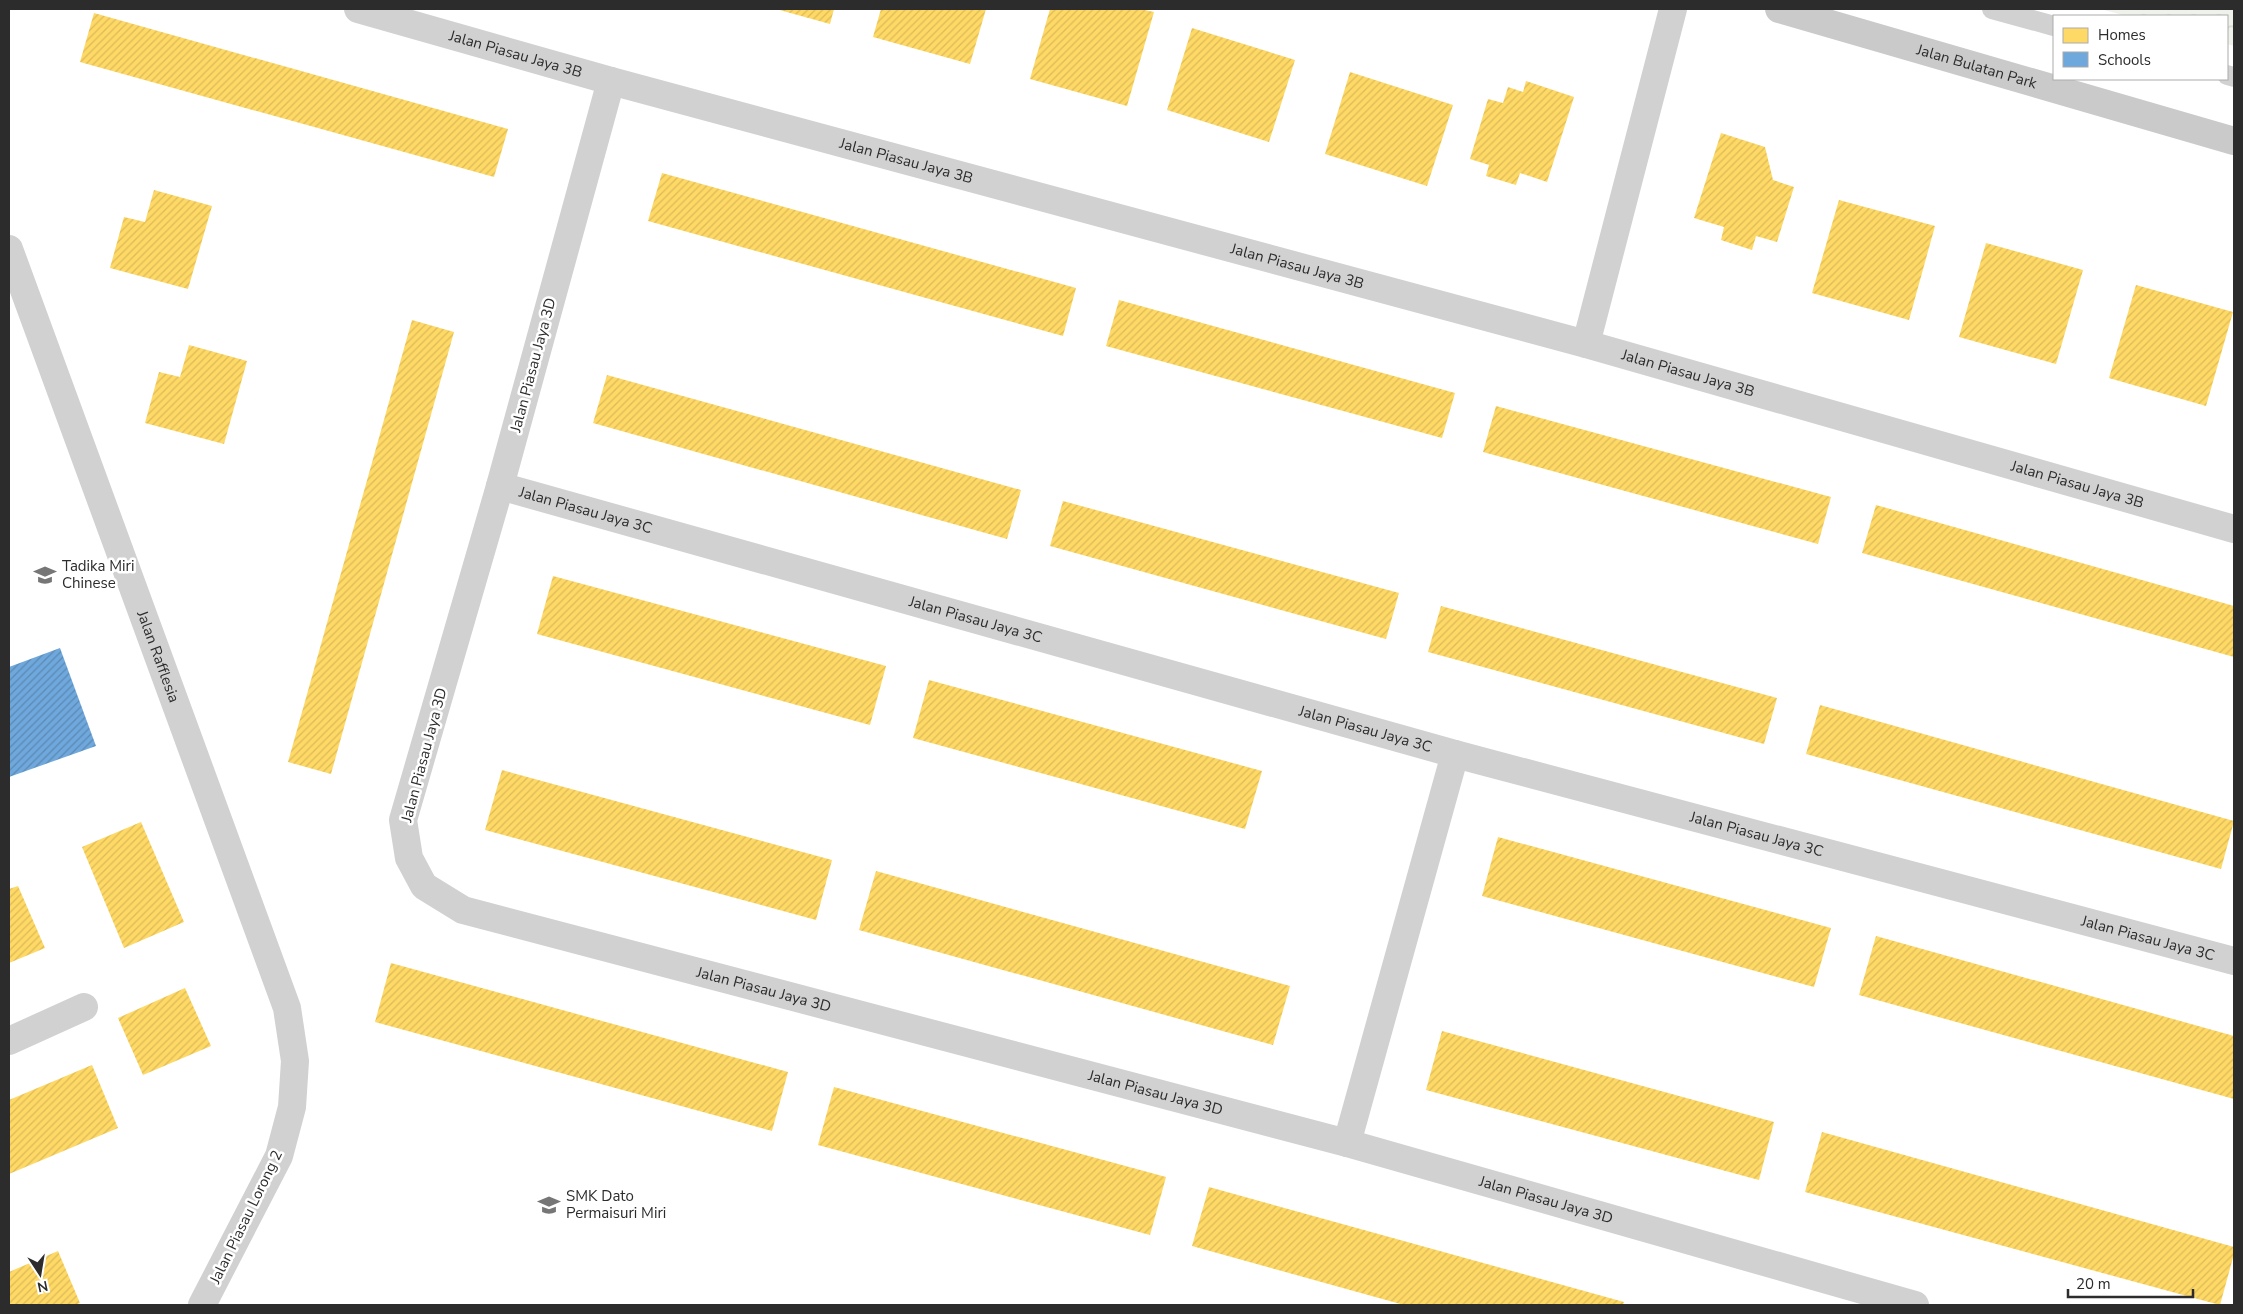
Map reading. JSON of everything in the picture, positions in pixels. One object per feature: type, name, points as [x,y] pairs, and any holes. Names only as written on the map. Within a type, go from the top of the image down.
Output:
[{"type":"street","name":"Jalan Piasau Jaya 3B","points":[[358,9],[611,81],[1586,344],[2234,529]]},
{"type":"street","points":[[1586,344],[1673,9]]},
{"type":"street","name":"Jalan Bulatan Park","points":[[1779,9],[2234,141]]},
{"type":"street","name":"Jalan Piasau Jaya 3D","points":[[611,81],[500,486],[403,820],[409,858],[424,886],[463,910],[1347,1143],[1915,1305]]},
{"type":"street","name":"Jalan Rafflesia","points":[[9,249],[287,1008]]},
{"type":"street","name":"Jalan Piasau Jaya 3C","points":[[500,486],[1455,754],[2234,962]]},
{"type":"street","points":[[1347,1143],[1455,754]]},
{"type":"street","points":[[9,1041],[84,1008]]},
{"type":"street","name":"Jalan Piasau Lorong 2","points":[[202,1305],[279,1156],[292,1106],[295,1062],[287,1008]]},
{"type":"lane","points":[[1992,9],[2053,26]]},
{"type":"green space","points":[[2100,9],[2234,9],[2234,46],[2228,44],[2228,15],[2123,15]]},
{"type":"building: Homes","points":[[776,9],[834,9],[830,24]]},
{"type":"building: Homes","points":[[881,9],[986,9],[970,64],[873,37]]},
{"type":"building: Homes","points":[[1050,9],[1140,9],[1154,12],[1127,106],[1030,79]]},
{"type":"building: Homes","points":[[94,13],[508,129],[494,177],[80,62]]},
{"type":"building: Homes","points":[[1192,28],[1295,60],[1269,142],[1167,110]]},
{"type":"building: Homes","points":[[1350,72],[1453,105],[1427,186],[1325,154]]},
{"type":"building: Homes","points":[[1526,81],[1574,97],[1547,182],[1520,173],[1516,185],[1486,176],[1489,165],[1470,159],[1488,99],[1503,103],[1508,87],[1523,92]]},
{"type":"building: Homes","points":[[1721,133],[1765,147],[1773,180],[1794,187],[1777,242],[1756,236],[1752,250],[1721,240],[1724,227],[1694,218]]},
{"type":"building: Homes","points":[[662,173],[1076,288],[1063,336],[648,221]]},
{"type":"building: Homes","points":[[154,190],[212,206],[188,289],[110,268],[124,217],[145,222]]},
{"type":"building: Homes","points":[[1839,200],[1935,226],[1909,320],[1812,293]]},
{"type":"building: Homes","points":[[1986,243],[2083,270],[2056,364],[1959,337]]},
{"type":"building: Homes","points":[[2136,285],[2233,312],[2206,406],[2109,378]]},
{"type":"building: Homes","points":[[1119,300],[1455,393],[1442,438],[1106,346]]},
{"type":"building: Homes","points":[[412,320],[454,332],[331,774],[288,762]]},
{"type":"building: Homes","points":[[189,345],[247,361],[224,444],[145,423],[159,372],[180,377]]},
{"type":"building: Homes","points":[[607,375],[1021,490],[1007,539],[593,423]]},
{"type":"building: Homes","points":[[1496,406],[1831,497],[1818,544],[1483,452]]},
{"type":"building: Homes","points":[[1063,501],[1399,593],[1386,639],[1050,546]]},
{"type":"building: Homes","points":[[1876,505],[2234,606],[2234,657],[1862,553]]},
{"type":"building: Homes","points":[[553,576],[886,666],[870,725],[537,634]]},
{"type":"building: Homes","points":[[1441,606],[1777,698],[1764,744],[1428,652]]},
{"type":"building: Homes","points":[[929,680],[1262,771],[1245,829],[913,738]]},
{"type":"building: Homes","points":[[1820,705],[2234,821],[2221,869],[1806,754]]},
{"type":"building: Homes","points":[[502,770],[832,860],[816,920],[485,830]]},
{"type":"building: Homes","points":[[141,822],[184,922],[124,948],[82,847]]},
{"type":"building: Homes","points":[[1498,837],[1831,928],[1814,987],[1482,896]]},
{"type":"building: Homes","points":[[876,871],[1290,986],[1273,1045],[859,930]]},
{"type":"building: Homes","points":[[18,886],[45,948],[9,963],[9,889]]},
{"type":"building: Homes","points":[[1876,936],[2234,1036],[2234,1099],[1859,995]]},
{"type":"building: Homes","points":[[391,963],[788,1072],[772,1131],[375,1022]]},
{"type":"building: Homes","points":[[185,988],[211,1046],[143,1075],[118,1018]]},
{"type":"building: Homes","points":[[1442,1031],[1774,1122],[1759,1180],[1426,1090]]},
{"type":"building: Homes","points":[[92,1065],[118,1128],[9,1174],[9,1100]]},
{"type":"building: Homes","points":[[834,1087],[1166,1177],[1150,1235],[818,1145]]},
{"type":"building: Homes","points":[[1822,1132],[2234,1247],[2234,1254],[2220,1305],[1805,1192]]},
{"type":"building: Homes","points":[[1209,1187],[1624,1302],[1623,1305],[1404,1305],[1192,1246]]},
{"type":"building: Homes","points":[[58,1251],[80,1303],[75,1305],[9,1305],[9,1272]]},
{"type":"building: Schools","points":[[60,648],[96,746],[9,777],[9,667]]},
{"type":"place","name":"Tadika Miri Chinese","points":[[45,575]]},
{"type":"place","name":"SMK Dato Permaisuri Miri","points":[[549,1205]]}]
